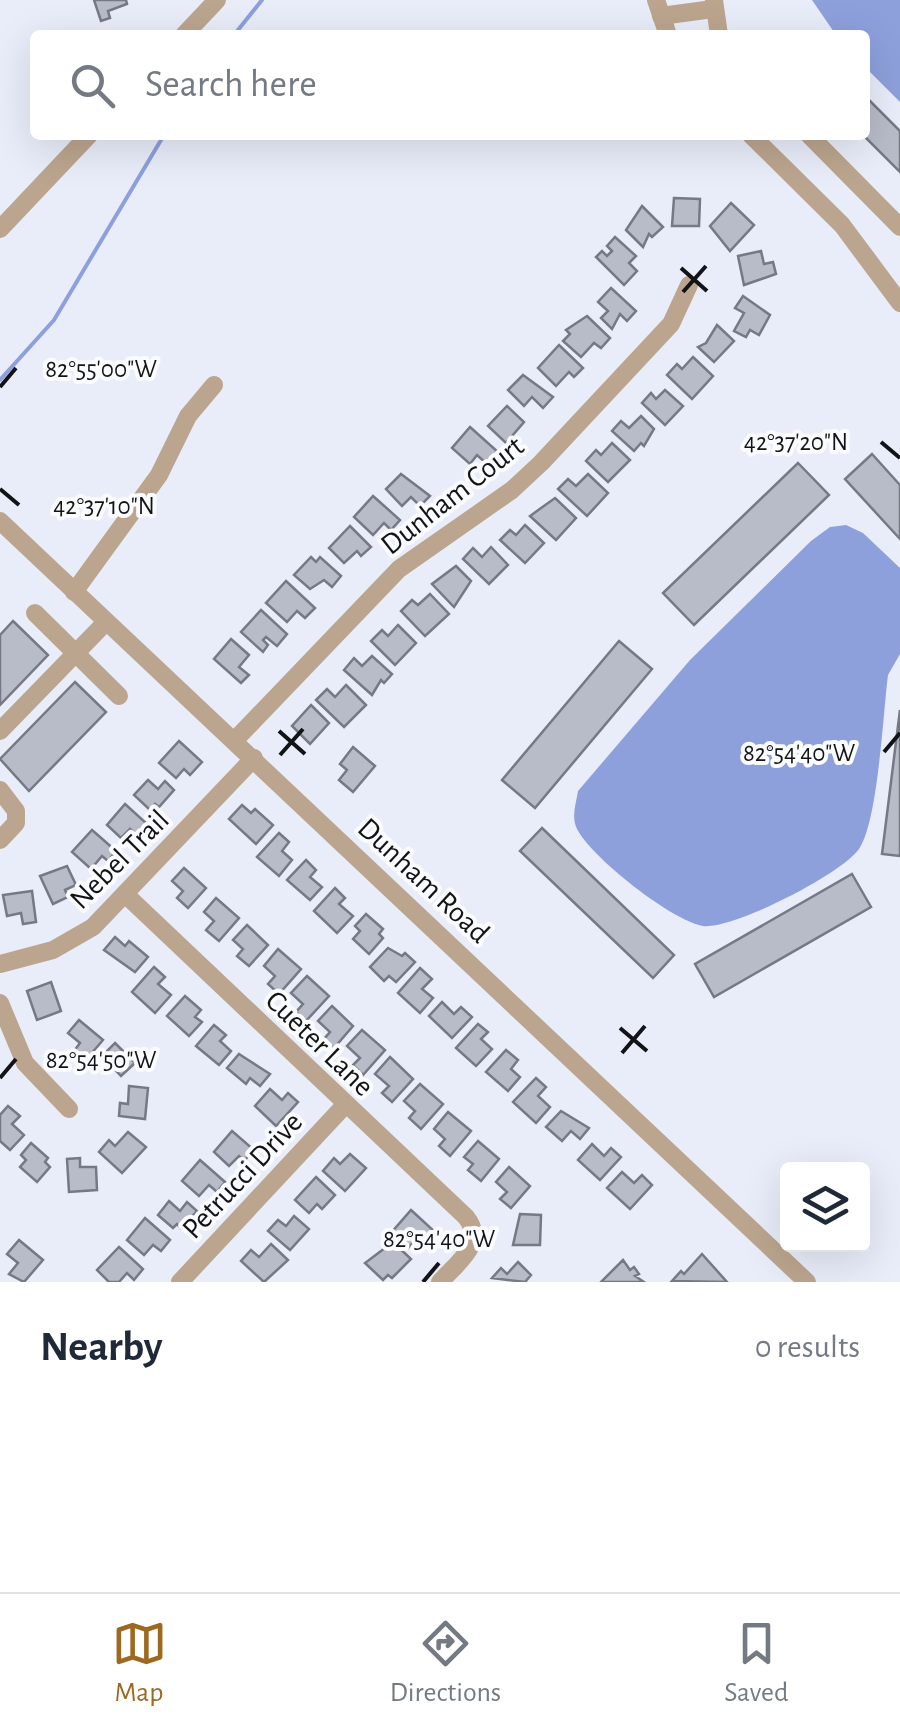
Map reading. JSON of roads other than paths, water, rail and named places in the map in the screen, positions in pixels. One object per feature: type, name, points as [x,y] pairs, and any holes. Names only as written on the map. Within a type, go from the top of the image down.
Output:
[{"type":"street","points":[[189,30],[217,0]]},
{"type":"street","points":[[658,8],[714,4],[717,30]]},
{"type":"street","points":[[0,228],[84,140]]},
{"type":"street","points":[[756,140],[842,225],[900,303]]},
{"type":"street","points":[[814,140],[900,227]]},
{"type":"street","name":"Dunham Court","points":[[235,740],[399,569],[502,497],[542,463],[664,332],[690,285]]},
{"type":"street","points":[[74,592],[160,475],[188,416],[214,385]]},
{"type":"street","name":"Dunham Road","points":[[4,531],[235,740],[807,1282]]},
{"type":"street","points":[[35,613],[120,696]]},
{"type":"street","points":[[0,731],[106,622]]},
{"type":"street","name":"Nebel Trail","points":[[0,964],[70,942],[126,895],[254,758]]},
{"type":"street","points":[[0,790],[16,811],[16,823],[0,840]]},
{"type":"street","name":"Cueter Lane","points":[[126,895],[466,1216],[475,1232],[473,1244],[440,1282]]},
{"type":"street","points":[[0,1003],[25,1063],[70,1109]]},
{"type":"street","name":"Petrucci Drive","points":[[180,1282],[345,1104]]},
{"type":"water","points":[[812,0],[900,0],[900,102],[870,72],[870,30],[833,30]]},
{"type":"water","points":[[846,525],[863,533],[900,568],[900,654],[888,675],[875,792],[865,835],[849,860],[786,898],[717,925],[689,921],[634,886],[585,841],[574,820],[578,791],[690,660],[811,541],[830,527]]},
{"type":"waterway","points":[[238,30],[262,0]]},
{"type":"waterway","points":[[0,380],[54,320],[161,140]]}]
